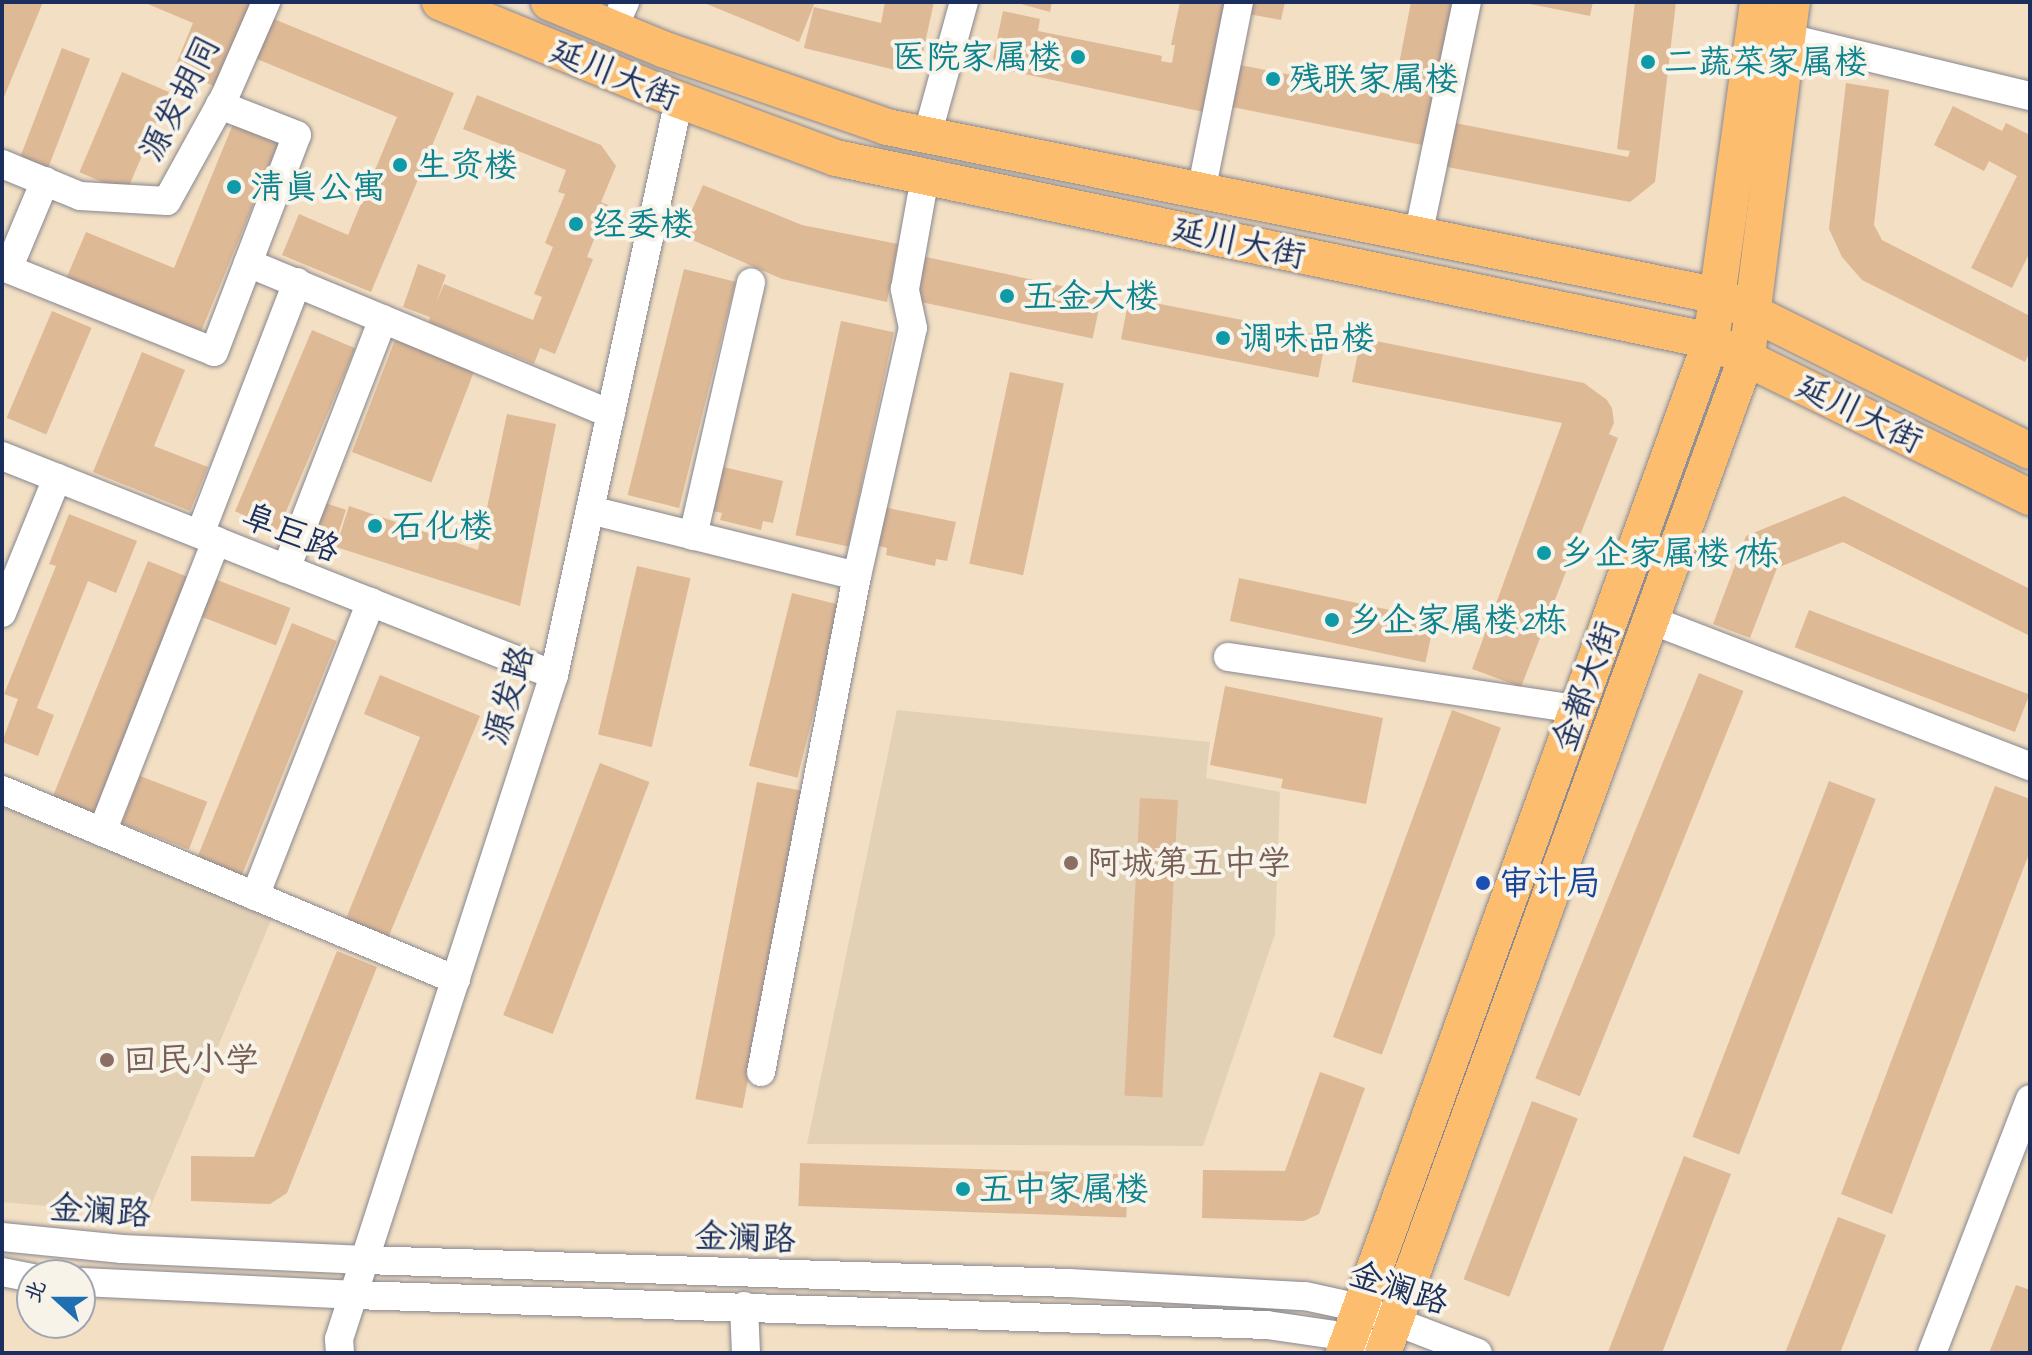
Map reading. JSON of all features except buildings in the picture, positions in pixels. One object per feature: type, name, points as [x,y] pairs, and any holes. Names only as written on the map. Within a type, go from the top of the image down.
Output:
[{"type":"main road","name":"延川大街","points":[[440,2],[679,100],[836,158],[1711,341],[2030,497]]},
{"type":"main road","name":"延川大街","points":[[549,2],[619,15],[807,102],[927,136],[1719,296],[2030,451]]},
{"type":"main road","name":"金都大街","points":[[1351,1333],[1711,341],[1758,2]]},
{"type":"main road","name":"金都大街","points":[[1389,1344],[1747,356],[1792,2]]},
{"type":"street","name":"源发胡同","points":[[2,164],[80,196],[167,201],[220,105],[266,2]]},
{"type":"street","points":[[927,136],[964,2]]},
{"type":"street","points":[[1201,192],[1239,2]]},
{"type":"street","points":[[1418,236],[1467,2]]},
{"type":"street","points":[[1788,38],[2030,96]]},
{"type":"street","name":"源发路","points":[[340,1353],[339,1339],[554,675],[679,100]]},
{"type":"street","points":[[45,181],[8,269],[214,352],[297,135],[220,105]]},
{"type":"street","points":[[761,1072],[857,576],[913,328],[905,289],[925,177]]},
{"type":"street","points":[[248,263],[611,414]]},
{"type":"street","points":[[102,832],[297,282]]},
{"type":"street","points":[[693,536],[751,283]]},
{"type":"street","points":[[286,569],[383,319]]},
{"type":"street","name":"阜巨路","points":[[2,456],[554,675]]},
{"type":"street","points":[[2,613],[57,478]]},
{"type":"street","points":[[590,510],[857,576]]},
{"type":"street","points":[[255,896],[371,602]]},
{"type":"street","points":[[1651,620],[2030,766]]},
{"type":"street","points":[[1228,657],[1577,709]]},
{"type":"street","points":[[2,790],[456,980]]},
{"type":"street","points":[[1932,1353],[2030,1099]]},
{"type":"street","name":"金澜路","points":[[2,1237],[122,1249],[1069,1283],[1305,1296],[1351,1333]]},
{"type":"street","name":"金澜路","points":[[96,1283],[354,1295],[1267,1325],[1351,1333],[1389,1344],[1478,1353]]},
{"type":"street","points":[[744,1306],[746,1353]]},
{"type":"shaded area","name":"阿城第五中学","points":[[897,710],[1210,742],[1206,778],[1280,792],[1275,934],[1203,1146],[807,1144]]},
{"type":"shaded area","name":"回民小学","points":[[2,806],[272,918],[147,1215],[2,1202]]},
{"type":"place","name":"医院家属楼","points":[[1078,57]]},
{"type":"place","name":"二蔬菜家属楼","points":[[1648,62]]},
{"type":"place","name":"残联家属楼","points":[[1273,79]]},
{"type":"place","name":"生资楼","points":[[400,165]]},
{"type":"place","name":"清真公寓","points":[[234,187]]},
{"type":"place","name":"经委楼","points":[[576,224]]},
{"type":"place","name":"五金大楼","points":[[1007,296]]},
{"type":"place","name":"调味品楼","points":[[1223,338]]},
{"type":"place","name":"石化楼","points":[[375,526]]},
{"type":"place","name":"乡企家属楼1栋","points":[[1544,553]]},
{"type":"place","name":"乡企家属楼2栋","points":[[1332,620]]},
{"type":"place","name":"阿城第五中学","points":[[1071,863]]},
{"type":"place","name":"审计局","points":[[1483,883]]},
{"type":"place","name":"回民小学","points":[[107,1060]]},
{"type":"place","name":"五中家属楼","points":[[963,1189]]}]
